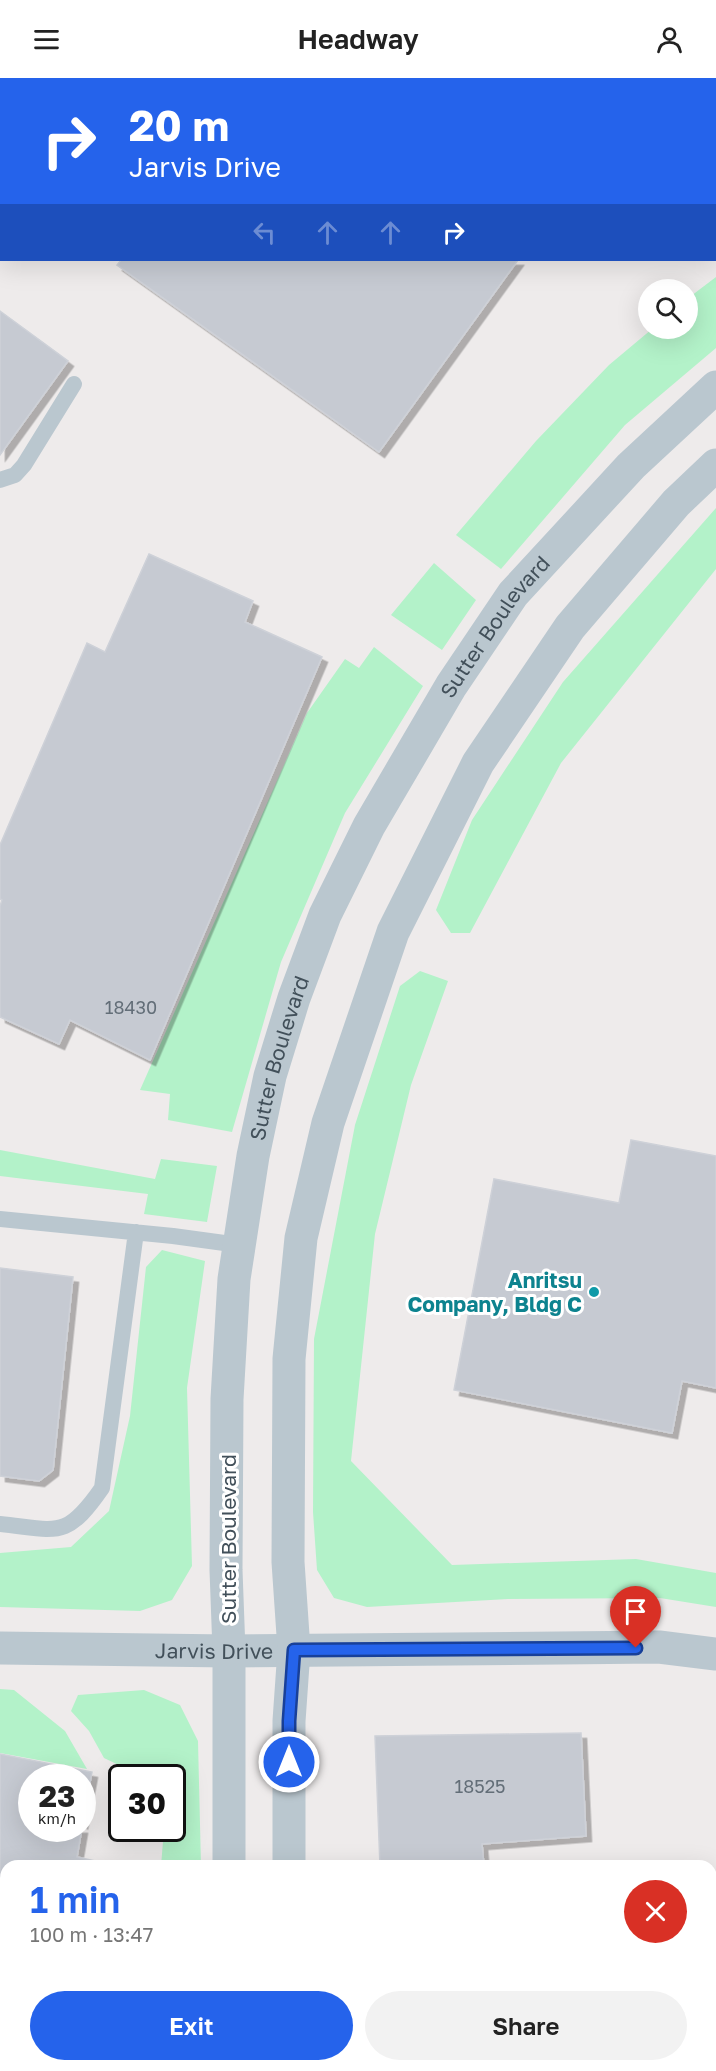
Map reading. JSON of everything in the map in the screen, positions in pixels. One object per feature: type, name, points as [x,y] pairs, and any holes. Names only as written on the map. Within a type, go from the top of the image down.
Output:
[{"type":"street","name":"Sutter Boulevard","points":[[229,1860],[227,1399],[234,1279],[253,1155],[270,1076],[294,998],[325,915],[369,826],[451,686],[513,594],[631,466],[716,387]]},
{"type":"street","points":[[289,1860],[289,1721],[294,1650],[288,1562],[289,1359],[301,1238],[328,1123],[393,932],[478,763],[564,636],[676,503],[716,465]]},
{"type":"street","name":"Jarvis Drive","points":[[0,1648],[229,1651],[659,1647],[716,1654]]},
{"type":"lane","points":[[0,480],[15,475],[24,465],[74,384]]},
{"type":"lane","points":[[0,1219],[136,1232],[238,1245]]},
{"type":"lane","points":[[0,1524],[56,1530],[73,1523],[87,1510],[102,1488],[136,1232]]},
{"type":"green space","points":[[716,277],[716,348],[625,425],[501,569],[456,535],[536,441],[609,365],[640,339],[698,339],[698,291]]},
{"type":"green space","points":[[716,508],[716,569],[561,763],[470,933],[451,933],[436,910],[472,820],[563,682]]},
{"type":"green space","points":[[434,563],[476,600],[442,650],[391,615]]},
{"type":"green space","points":[[374,647],[423,686],[345,813],[281,962],[232,1132],[168,1120],[170,1094],[140,1090],[307,713],[345,659],[359,668]]},
{"type":"green space","points":[[420,971],[448,981],[411,1085],[375,1234],[351,1461],[452,1565],[636,1559],[716,1573],[716,1607],[660,1598],[508,1599],[367,1607],[334,1598],[317,1570],[313,1512],[314,1339],[355,1125],[400,986]]},
{"type":"green space","points":[[0,1150],[155,1179],[161,1159],[217,1166],[207,1222],[144,1214],[148,1194],[0,1176]]},
{"type":"green space","points":[[162,1250],[205,1261],[187,1388],[192,1566],[172,1600],[140,1611],[0,1607],[0,1553],[71,1547],[109,1511],[130,1416],[146,1267]]},
{"type":"green space","points":[[0,1689],[14,1690],[65,1731],[84,1764],[60,1764],[0,1753]]},
{"type":"green space","points":[[144,1690],[180,1705],[198,1741],[201,1860],[161,1860],[163,1842],[186,1842],[186,1764],[117,1764],[104,1758],[89,1731],[71,1711],[78,1695]]},
{"type":"building","points":[[120,261],[517,261],[379,452],[117,265]]},
{"type":"building","points":[[0,311],[68,361],[0,455]]},
{"type":"building","points":[[149,554],[253,601],[245,622],[322,657],[150,1060],[70,1020],[59,1044],[0,1017],[0,906],[2,900],[0,899],[0,845],[87,643],[105,652]]},
{"type":"building","name":"Anritsu Company, Bldg C","points":[[631,1140],[716,1156],[716,1388],[682,1381],[672,1433],[454,1390],[494,1179],[619,1203]]},
{"type":"building","points":[[0,1268],[73,1277],[53,1470],[39,1481],[0,1476]]},
{"type":"building","points":[[581,1733],[586,1836],[482,1844],[483,1860],[380,1860],[375,1736]]},
{"type":"building","points":[[0,1754],[51,1764],[18,1764],[18,1842],[80,1842],[77,1857],[91,1860],[0,1860]]},
{"type":"place","name":"Anritsu Company, Bldg C","points":[[594,1292]]},
{"type":"route","points":[[289,1762],[289,1721],[294,1650],[636,1648]]}]
